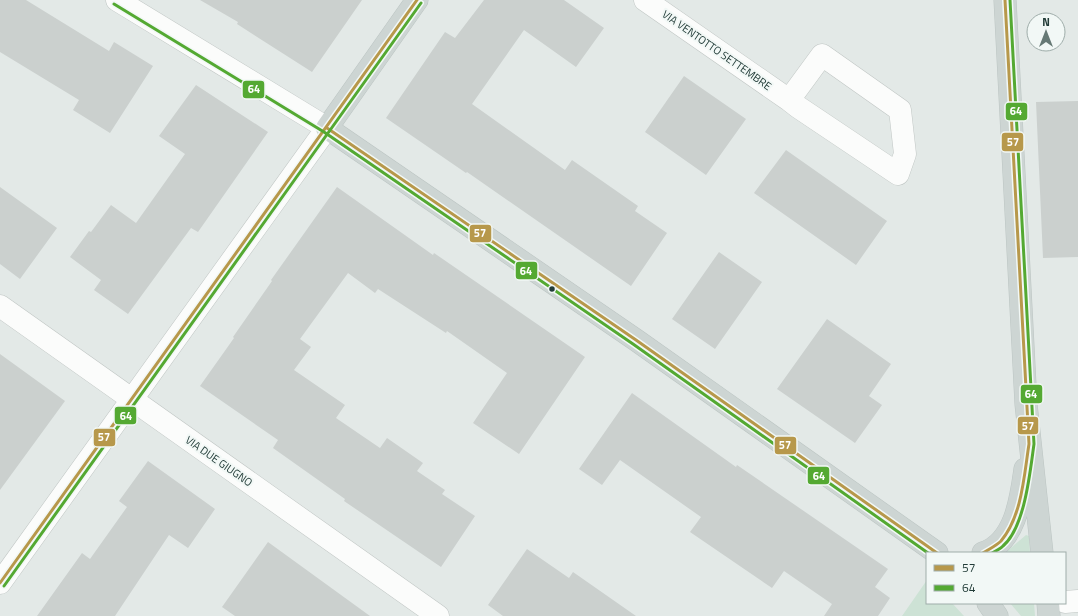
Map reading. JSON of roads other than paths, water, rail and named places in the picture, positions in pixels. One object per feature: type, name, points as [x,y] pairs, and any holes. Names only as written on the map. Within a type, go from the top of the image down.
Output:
[{"type":"main road","points":[[417,0],[326,128],[636,340],[936,552]]},
{"type":"main road","points":[[1005,0],[1026,404],[1029,444],[1042,552]]},
{"type":"main road","points":[[985,552],[1000,542],[1017,513],[1029,444]]},
{"type":"main road","points":[[989,604],[997,616]]},
{"type":"main road","points":[[1048,604],[1049,616]]},
{"type":"street","points":[[0,583],[326,128],[117,0]]},
{"type":"street","name":"VIA VENTOTTO SETTEMBRE","points":[[645,0],[789,100],[882,164],[898,174],[905,154],[900,110],[822,55],[789,100]]},
{"type":"street","name":"VIA DUE GIUGNO","points":[[0,306],[438,616]]},
{"type":"street","points":[[1066,602],[1078,601]]}]
